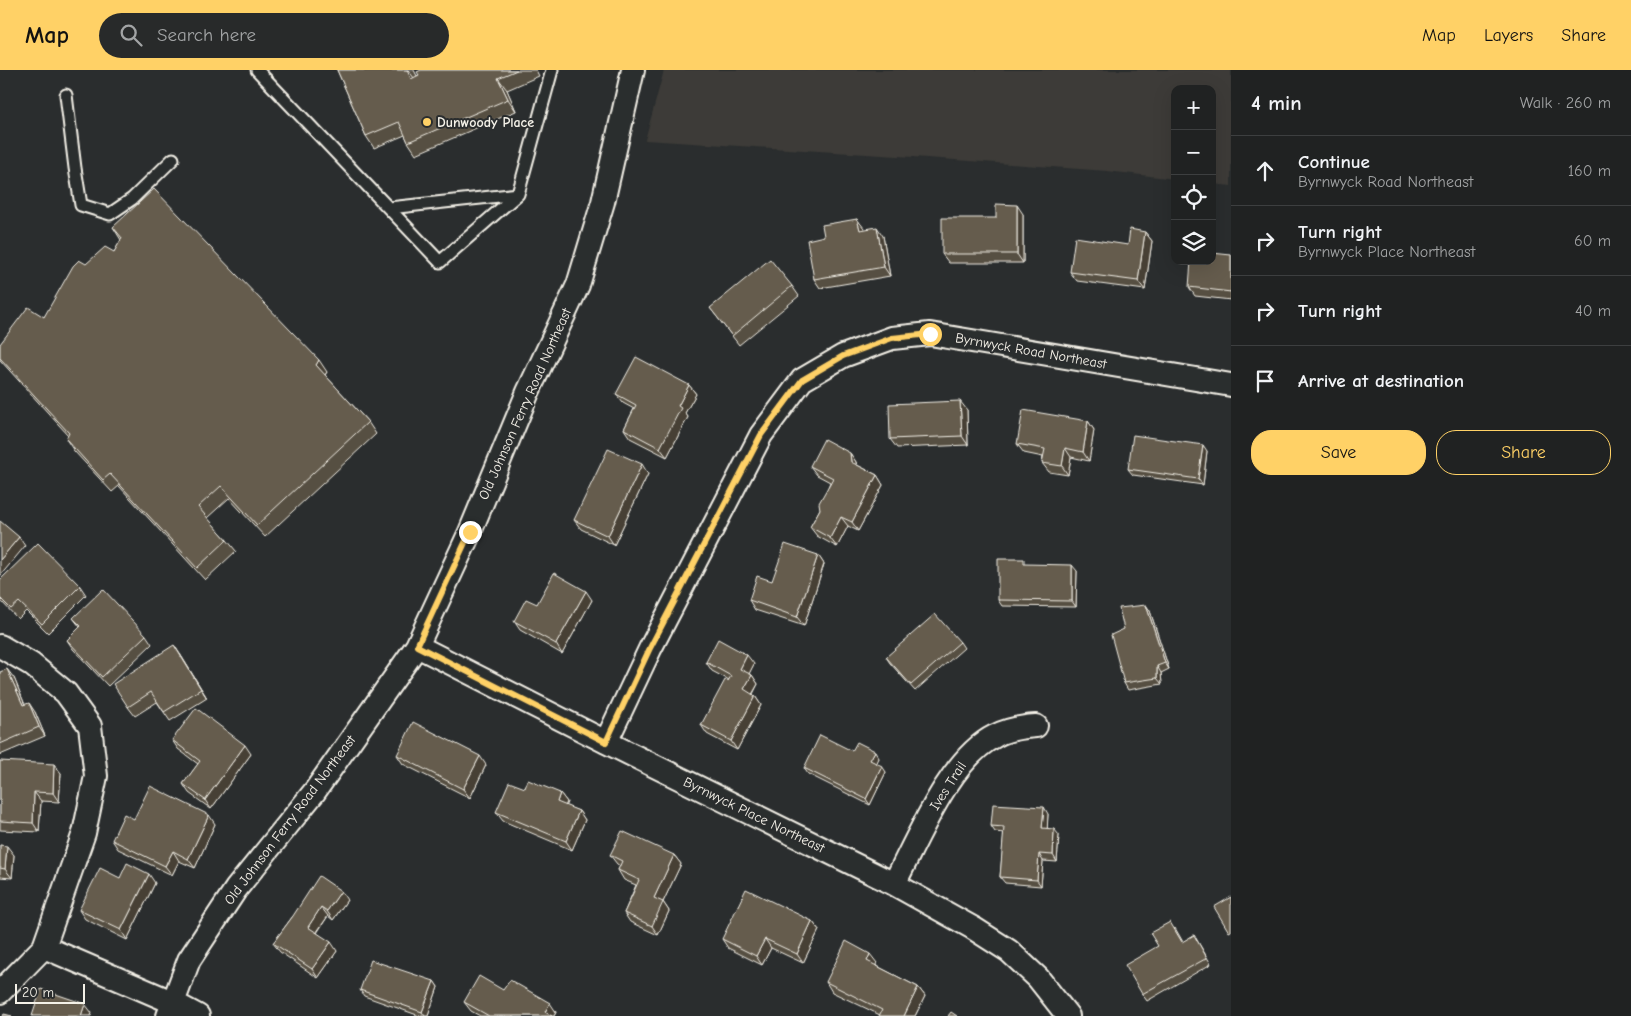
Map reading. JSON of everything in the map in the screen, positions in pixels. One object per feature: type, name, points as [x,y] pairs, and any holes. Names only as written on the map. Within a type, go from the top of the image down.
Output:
[{"type":"street","name":"Old Johnson Ferry Road Northeast","points":[[170,1009],[189,960],[236,889],[315,791],[417,646],[470,532],[528,392],[578,284],[603,202],[633,70]]},
{"type":"street","name":"Byrnwyck Road Northeast","points":[[606,742],[650,648],[761,435],[802,380],[843,356],[892,338],[930,334],[1231,385]]},
{"type":"street","points":[[0,646],[31,664],[66,693],[90,726],[96,776],[84,833],[44,947],[0,992]]},
{"type":"street","name":"Byrnwyck Place Northeast","points":[[417,646],[606,742],[894,884],[973,928],[1009,951],[1038,978],[1068,1016]]},
{"type":"street","name":"Ives Trail","points":[[894,884],[939,796],[961,763],[994,736],[1017,728],[1036,726]]},
{"type":"street","points":[[44,947],[170,1009],[198,1016]]},
{"type":"lane","points":[[257,70],[440,262],[518,194],[552,70]]},
{"type":"lane","points":[[66,94],[81,205],[110,214],[132,199],[173,158]]},
{"type":"lane","points":[[389,208],[518,194]]},
{"type":"shaded area","points":[[664,70],[1231,70],[1231,186],[1216,184],[1216,85],[1171,85],[1171,179],[1107,171],[645,140]]},
{"type":"building","name":"Dunwoody Place","points":[[337,70],[407,70],[411,79],[419,75],[417,72],[421,70],[517,70],[498,78],[508,99],[408,142],[399,122],[366,136]]},
{"type":"building","points":[[154,189],[319,360],[316,365],[368,422],[257,525],[221,486],[198,507],[227,540],[197,568],[110,474],[103,480],[66,439],[69,433],[0,358],[0,344],[28,307],[44,317],[73,266],[79,260],[86,264],[105,247],[114,252],[122,238],[113,227]]},
{"type":"building","points":[[996,204],[1017,205],[1017,254],[942,254],[942,218],[996,218]]},
{"type":"building","points":[[857,219],[860,230],[877,227],[884,267],[814,279],[807,240],[824,236],[822,225]]},
{"type":"building","points":[[1130,229],[1145,232],[1138,281],[1070,272],[1075,237],[1128,245]]},
{"type":"building","points":[[1216,253],[1231,255],[1231,292],[1189,287],[1191,265],[1216,265]]},
{"type":"building","points":[[770,259],[792,286],[732,336],[710,308]]},
{"type":"building","points":[[636,357],[689,385],[678,406],[681,408],[660,448],[624,429],[636,405],[616,394]]},
{"type":"building","points":[[960,401],[962,436],[890,439],[889,404]]},
{"type":"building","points":[[1023,410],[1088,421],[1083,452],[1065,448],[1062,466],[1042,463],[1045,449],[1017,444]]},
{"type":"building","points":[[1133,435],[1203,445],[1198,479],[1128,469]]},
{"type":"building","points":[[824,439],[850,453],[851,462],[877,475],[852,522],[841,517],[830,538],[810,527],[820,509],[819,503],[833,478],[810,466]]},
{"type":"building","points":[[608,449],[642,464],[608,536],[574,520]]},
{"type":"building","points":[[0,521],[19,537],[0,560]]},
{"type":"building","points":[[38,543],[80,586],[42,624],[19,602],[11,609],[0,598],[0,580]]},
{"type":"building","points":[[785,544],[818,555],[797,617],[749,600],[757,576],[772,581]]},
{"type":"building","points":[[998,559],[1024,559],[1024,564],[1072,565],[1072,601],[998,600]]},
{"type":"building","points":[[554,573],[586,591],[556,644],[514,621],[526,599],[537,604]]},
{"type":"building","points":[[103,589],[146,635],[102,677],[67,640],[81,626],[73,618]]},
{"type":"building","points":[[1146,605],[1165,663],[1157,666],[1157,678],[1124,683],[1111,635],[1124,629],[1119,608]]},
{"type":"building","points":[[935,614],[960,642],[911,685],[886,657]]},
{"type":"building","points":[[718,639],[747,655],[740,669],[752,675],[744,689],[755,696],[731,741],[701,725],[725,680],[728,681],[731,676],[706,662]]},
{"type":"building","points":[[174,645],[201,689],[164,712],[151,692],[128,707],[113,684]]},
{"type":"building","points":[[7,669],[23,705],[29,703],[39,727],[0,744],[0,672]]},
{"type":"building","points":[[196,708],[245,745],[205,800],[183,784],[200,761],[172,740]]},
{"type":"building","points":[[413,722],[480,756],[463,789],[397,755]]},
{"type":"building","points":[[820,735],[852,751],[857,742],[875,751],[870,760],[882,766],[866,799],[804,768]]},
{"type":"building","points":[[0,761],[54,764],[53,793],[34,792],[33,823],[0,821]]},
{"type":"building","points":[[528,780],[560,793],[557,802],[579,811],[566,841],[496,812],[509,782],[525,788]]},
{"type":"building","points":[[150,786],[209,815],[188,859],[173,851],[165,866],[112,840],[124,814],[134,819]]},
{"type":"building","points":[[993,804],[1044,807],[1042,828],[1054,829],[1053,855],[1039,854],[1037,880],[1000,877],[1004,827],[991,826]]},
{"type":"building","points":[[622,831],[674,855],[654,898],[663,902],[652,926],[624,913],[639,880],[618,870],[622,861],[610,855]]},
{"type":"building","points":[[0,845],[7,846],[5,869],[0,868]]},
{"type":"building","points":[[127,863],[149,874],[121,930],[79,910],[100,868],[120,878]]},
{"type":"building","points":[[319,876],[341,891],[327,911],[321,907],[308,927],[331,942],[312,969],[273,943]]},
{"type":"building","points":[[746,889],[812,921],[797,954],[765,939],[756,956],[722,939]]},
{"type":"building","points":[[1231,897],[1231,931],[1229,932],[1214,907]]},
{"type":"building","points":[[1170,922],[1182,942],[1194,935],[1207,958],[1142,994],[1125,965],[1158,946],[1150,933]]},
{"type":"building","points":[[846,941],[870,954],[867,961],[918,987],[904,1016],[879,1016],[882,1010],[826,982]]},
{"type":"building","points":[[371,960],[434,981],[422,1012],[360,990]]},
{"type":"building","points":[[479,976],[503,990],[510,980],[550,1003],[545,1012],[552,1016],[489,1016],[464,1002]]},
{"type":"building","points":[[41,989],[85,1004],[81,1016],[32,1016]]},
{"type":"building","points":[[951,1012],[957,1016],[948,1016]]},
{"type":"place","name":"Dunwoody Place","points":[[427,122]]},
{"type":"route","points":[[470,532],[417,646],[606,742],[650,648],[761,435],[802,380],[843,356],[892,338],[930,334]]}]
